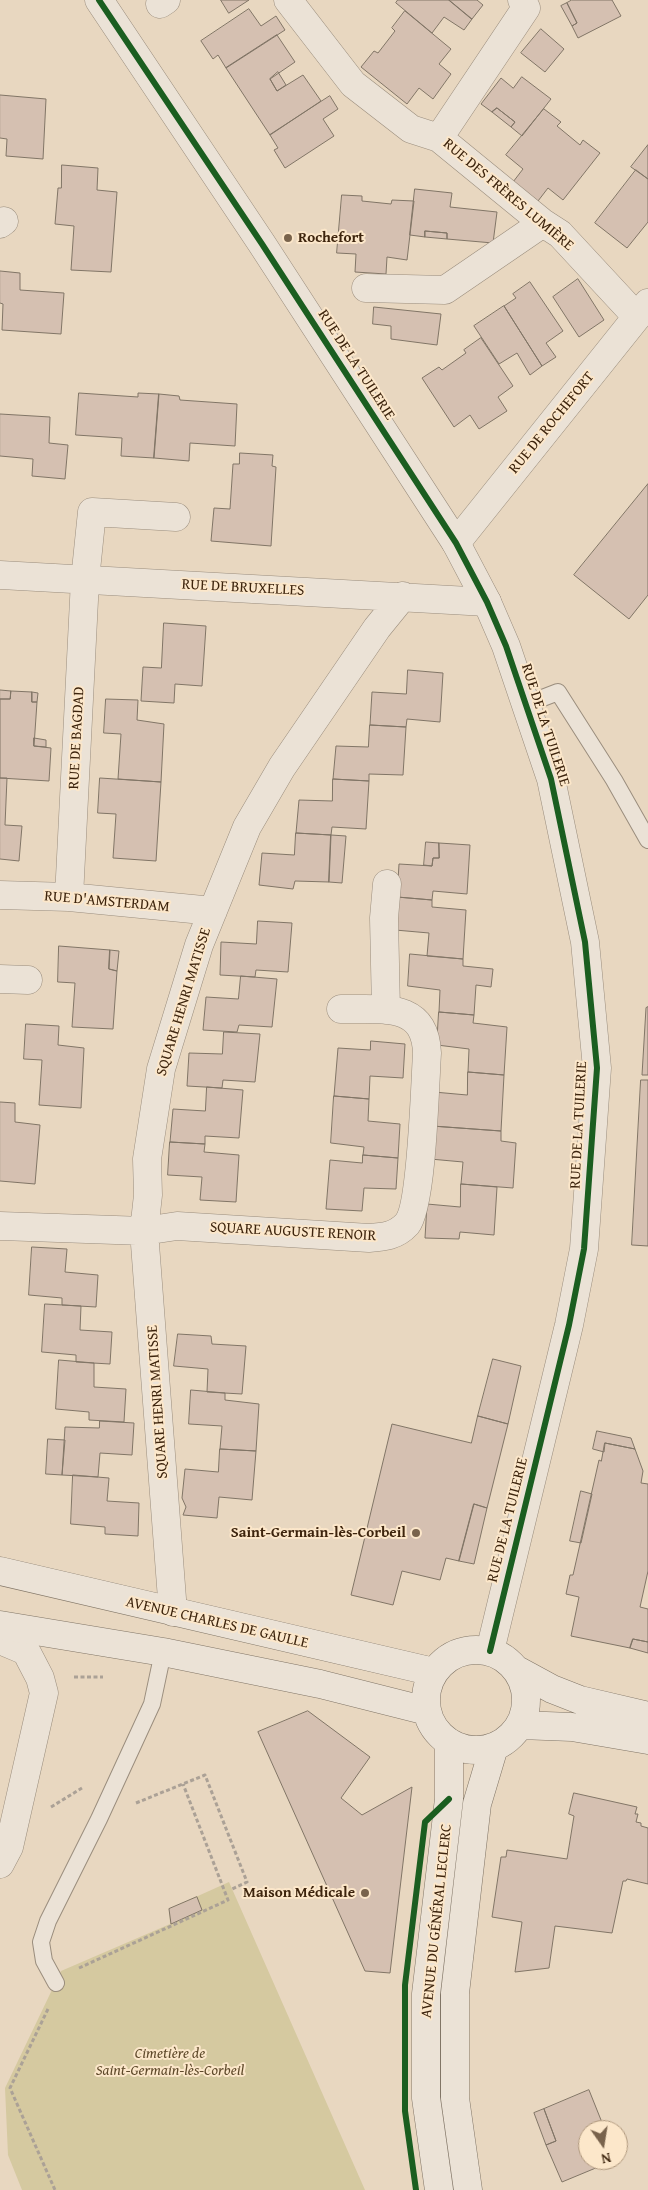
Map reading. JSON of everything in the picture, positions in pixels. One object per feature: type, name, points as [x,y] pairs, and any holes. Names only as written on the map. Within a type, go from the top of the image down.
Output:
[{"type":"street","name":"RUE DE LA TUILERIE","points":[[99,0],[310,317],[456,543],[487,602],[506,646],[551,778],[584,942],[597,1068],[584,1249],[569,1325],[490,1651]]},
{"type":"street","name":"RUE DES FRÈRES LUMIÈRE","points":[[288,0],[353,84],[411,129],[439,138],[543,223],[560,234],[643,310]]},
{"type":"street","points":[[439,138],[526,8],[522,0]]},
{"type":"street","points":[[366,288],[445,290],[543,223]]},
{"type":"street","name":"RUE DE ROCHEFORT","points":[[456,543],[643,310]]},
{"type":"street","name":"RUE DE BAGDAD","points":[[69,897],[85,580],[92,512],[176,517]]},
{"type":"street","name":"RUE DE BRUXELLES","points":[[0,575],[487,602]]},
{"type":"street","name":"SQUARE HENRI MATISSE","points":[[173,1612],[144,1231],[148,1196],[147,1159],[161,1069],[199,946],[247,827],[282,767],[377,628],[403,596]]},
{"type":"street","points":[[386,1010],[384,918],[387,884]]},
{"type":"street","name":"RUE D'AMSTERDAM","points":[[0,901],[69,897],[213,911]]},
{"type":"street","points":[[0,979],[28,980]]},
{"type":"street","name":"SQUARE AUGUSTE RENOIR","points":[[0,1226],[144,1231],[177,1226],[369,1238],[388,1236],[398,1231],[408,1222],[417,1198],[428,1053],[427,1039],[422,1027],[414,1018],[386,1010],[341,1009]]},
{"type":"street","name":"AVENUE CHARLES DE GAULLE","points":[[0,1571],[434,1672]]},
{"type":"street","points":[[0,1625],[163,1652],[320,1684],[427,1711]]},
{"type":"street","points":[[0,1640],[26,1651],[40,1678],[44,1693],[9,1847],[0,1864]]},
{"type":"street","points":[[517,1670],[524,1683],[527,1698],[526,1712],[520,1725],[509,1738],[494,1747],[479,1750],[464,1749],[449,1742],[439,1734],[427,1711],[426,1698],[434,1672],[445,1660],[459,1653],[474,1649],[490,1651],[505,1658],[517,1670],[552,1689],[580,1700],[648,1716]]},
{"type":"street","points":[[520,1725],[572,1727],[648,1740]]},
{"type":"street","name":"AVENUE DU GÉNÉRAL LECLERC","points":[[439,2190],[426,2098],[426,1994],[449,1799],[449,1742]]},
{"type":"street","name":"AVENUE DU GÉNÉRAL LECLERC","points":[[468,2190],[455,2098],[455,1992],[476,1804],[494,1747]]},
{"type":"lane","points":[[527,704],[558,692],[614,780],[648,840]]},
{"type":"lane","points":[[56,1983],[44,1961],[41,1942],[48,1920],[99,1819],[152,1704],[163,1652]]},
{"type":"path","points":[[72,1678],[110,1677]]},
{"type":"path","points":[[46,1810],[124,1764]]},
{"type":"path","points":[[99,1819],[205,1775],[247,1882],[232,1888]]},
{"type":"path","points":[[72,1971],[228,1900],[184,1784]]},
{"type":"path","points":[[50,2004],[10,2088],[55,2190]]},
{"type":"green space","name":"Cimetière de Saint-Germain-lès-Corbeil","points":[[229,1882],[365,2190],[22,2190],[8,2155],[5,2088],[61,1971],[170,1924],[169,1909]]},
{"type":"building","points":[[221,0],[249,0],[229,13]]},
{"type":"building","points":[[398,0],[449,0],[472,19],[464,30],[444,17],[432,33],[396,3]]},
{"type":"building","points":[[449,0],[477,0],[483,5],[472,19]]},
{"type":"building","points":[[572,0],[612,0],[621,16],[578,38],[572,26],[577,23],[567,3]]},
{"type":"building","points":[[567,3],[577,23],[572,26],[561,6]]},
{"type":"building","points":[[249,9],[261,26],[276,16],[285,30],[226,68],[218,55],[213,59],[201,41]]},
{"type":"building","points":[[405,11],[451,49],[439,64],[451,74],[433,99],[419,88],[407,104],[361,67],[374,51],[378,53],[395,31],[392,28]]},
{"type":"building","points":[[541,29],[564,49],[545,72],[521,53]]},
{"type":"building","points":[[277,35],[295,62],[270,79],[277,91],[303,75],[321,101],[270,135],[226,68]]},
{"type":"building","points":[[278,72],[286,85],[277,91],[270,79]]},
{"type":"building","points":[[522,77],[551,99],[522,136],[511,127],[515,122],[497,108],[492,112],[481,104],[501,78],[513,88]]},
{"type":"building","points":[[0,95],[46,99],[43,159],[6,156],[7,139],[0,138]]},
{"type":"building","points":[[330,96],[338,109],[323,119],[334,136],[285,168],[274,150],[278,148],[270,135]]},
{"type":"building","points":[[497,108],[515,122],[511,127],[492,112]]},
{"type":"building","points":[[544,109],[561,122],[557,126],[580,145],[583,140],[600,153],[563,200],[548,188],[538,201],[513,182],[523,169],[506,155]]},
{"type":"building","points":[[648,145],[648,179],[631,167]]},
{"type":"building","points":[[62,165],[98,168],[97,190],[117,192],[111,272],[71,270],[74,226],[55,224],[58,188],[61,188]]},
{"type":"building","points":[[636,170],[648,179],[648,222],[627,248],[595,223]]},
{"type":"building","points":[[415,189],[452,193],[450,207],[497,212],[493,243],[447,239],[447,233],[425,231],[425,237],[410,235]]},
{"type":"building","points":[[342,195],[362,196],[362,201],[391,204],[392,200],[414,201],[407,260],[387,257],[386,274],[355,272],[356,254],[337,253]]},
{"type":"building","points":[[425,231],[447,233],[447,239],[425,237]]},
{"type":"building","points":[[0,271],[20,273],[20,290],[64,293],[61,334],[2,330],[3,304],[0,303]]},
{"type":"building","points":[[578,279],[604,320],[579,337],[553,297]]},
{"type":"building","points":[[530,282],[563,331],[546,343],[556,357],[542,366],[504,306],[516,298],[513,294]]},
{"type":"building","points":[[504,306],[542,366],[530,375],[517,353],[499,364],[474,326]]},
{"type":"building","points":[[374,307],[441,314],[437,345],[391,339],[391,326],[373,324]]},
{"type":"building","points":[[481,338],[513,386],[498,397],[507,411],[479,429],[470,415],[454,427],[422,378],[439,367],[442,370],[466,353],[464,350]]},
{"type":"building","points":[[79,393],[138,397],[138,393],[159,394],[154,458],[121,456],[122,438],[76,435]]},
{"type":"building","points":[[159,394],[179,396],[180,400],[237,404],[235,446],[190,443],[189,461],[154,458]]},
{"type":"building","points":[[0,414],[50,417],[49,443],[68,445],[65,479],[32,476],[33,459],[0,456]]},
{"type":"building","points":[[240,453],[273,455],[272,466],[276,467],[271,546],[211,541],[214,508],[230,509],[233,464],[239,464]]},
{"type":"building","points":[[648,484],[648,595],[629,619],[574,575]]},
{"type":"building","points":[[164,623],[206,626],[202,686],[175,684],[174,703],[141,701],[143,667],[161,668]]},
{"type":"building","points":[[408,670],[443,673],[440,722],[407,719],[406,727],[370,725],[372,692],[406,694]]},
{"type":"building","points":[[0,690],[11,691],[10,699],[0,699]]},
{"type":"building","points":[[11,691],[32,692],[32,702],[37,702],[34,746],[51,748],[49,781],[0,778],[0,699],[10,699]]},
{"type":"building","points":[[32,692],[38,693],[37,702],[32,702]]},
{"type":"building","points":[[106,699],[138,700],[137,720],[164,724],[161,782],[118,779],[121,734],[104,733]]},
{"type":"building","points":[[370,725],[406,727],[403,775],[369,774],[369,781],[333,779],[336,746],[368,747]]},
{"type":"building","points":[[34,738],[46,740],[46,747],[34,746]]},
{"type":"building","points":[[0,778],[7,778],[5,825],[22,826],[19,861],[0,859]]},
{"type":"building","points":[[100,778],[161,782],[156,861],[113,858],[116,814],[98,813]]},
{"type":"building","points":[[333,779],[369,781],[366,829],[332,827],[331,835],[296,833],[299,800],[332,801]]},
{"type":"building","points":[[296,833],[331,835],[329,882],[295,881],[293,889],[259,885],[262,853],[294,855]]},
{"type":"building","points":[[331,835],[346,836],[342,883],[329,882]]},
{"type":"building","points":[[426,842],[439,843],[439,858],[433,858],[432,866],[424,865]]},
{"type":"building","points":[[439,843],[470,845],[467,894],[433,891],[432,900],[397,897],[399,864],[432,866],[433,858],[439,858]]},
{"type":"building","points":[[397,897],[432,900],[432,907],[466,910],[463,959],[427,956],[429,933],[395,930]]},
{"type":"building","points":[[258,921],[292,923],[288,972],[256,970],[255,977],[220,975],[221,942],[256,944]]},
{"type":"building","points":[[59,946],[110,950],[109,969],[117,971],[113,1029],[72,1027],[75,983],[58,982]]},
{"type":"building","points":[[110,950],[119,951],[117,971],[109,969]]},
{"type":"building","points":[[410,954],[463,959],[463,966],[493,969],[491,987],[476,985],[474,1015],[439,1012],[440,990],[408,986]]},
{"type":"building","points":[[241,976],[277,979],[272,1027],[239,1025],[237,1032],[203,1030],[206,997],[238,999]]},
{"type":"building","points":[[648,1007],[648,1075],[642,1075],[646,1008]]},
{"type":"building","points":[[439,1012],[474,1015],[473,1023],[507,1027],[504,1075],[468,1072],[469,1049],[437,1045]]},
{"type":"building","points":[[26,1024],[59,1026],[58,1045],[84,1048],[81,1108],[39,1105],[42,1060],[24,1059]]},
{"type":"building","points":[[224,1032],[260,1034],[255,1082],[223,1080],[222,1088],[187,1086],[189,1053],[222,1054]]},
{"type":"building","points":[[371,1041],[405,1044],[403,1078],[370,1076],[369,1099],[334,1096],[338,1048],[370,1050]]},
{"type":"building","points":[[468,1072],[504,1075],[501,1131],[432,1126],[434,1092],[467,1095]]},
{"type":"building","points":[[641,1080],[648,1080],[648,1246],[632,1245]]},
{"type":"building","points":[[207,1087],[243,1090],[239,1138],[205,1136],[205,1144],[170,1142],[173,1109],[205,1111]]},
{"type":"building","points":[[334,1096],[369,1099],[368,1121],[400,1124],[398,1158],[363,1155],[364,1147],[331,1143]]},
{"type":"building","points":[[0,1102],[15,1103],[15,1122],[40,1125],[35,1184],[0,1181]]},
{"type":"building","points":[[432,1126],[501,1131],[501,1141],[516,1143],[513,1188],[461,1184],[463,1162],[430,1159]]},
{"type":"building","points":[[170,1142],[205,1144],[204,1152],[239,1155],[236,1202],[200,1200],[202,1177],[168,1175]]},
{"type":"building","points":[[363,1155],[398,1158],[396,1189],[364,1188],[362,1211],[326,1209],[330,1160],[362,1163]]},
{"type":"building","points":[[461,1184],[497,1187],[494,1235],[460,1232],[459,1239],[425,1238],[427,1204],[460,1207]]},
{"type":"building","points":[[32,1247],[67,1249],[65,1272],[98,1275],[96,1307],[62,1305],[62,1298],[29,1295]]},
{"type":"building","points":[[45,1304],[81,1306],[80,1330],[112,1332],[110,1364],[76,1362],[76,1355],[42,1352]]},
{"type":"building","points":[[178,1334],[211,1336],[212,1344],[246,1346],[242,1394],[207,1392],[208,1369],[174,1366]]},
{"type":"building","points":[[493,1359],[521,1366],[508,1424],[478,1416]]},
{"type":"building","points":[[59,1360],[94,1363],[94,1387],[126,1389],[124,1422],[89,1420],[89,1412],[56,1409]]},
{"type":"building","points":[[191,1390],[225,1393],[225,1400],[259,1404],[256,1451],[220,1449],[222,1426],[189,1424]]},
{"type":"building","name":"Saint-Germain-lès-Corbeil","points":[[478,1416],[508,1424],[487,1508],[474,1504],[459,1561],[446,1558],[440,1580],[402,1571],[393,1605],[351,1595],[392,1424],[471,1443]]},
{"type":"building","points":[[100,1421],[134,1423],[132,1455],[100,1453],[98,1477],[62,1475],[65,1427],[99,1428]]},
{"type":"building","points":[[597,1431],[631,1438],[635,1449],[605,1443],[604,1452],[593,1449]]},
{"type":"building","points":[[48,1439],[65,1440],[62,1475],[46,1474]]},
{"type":"building","points":[[605,1443],[635,1449],[643,1471],[641,1483],[648,1484],[648,1571],[640,1607],[648,1609],[648,1642],[633,1639],[630,1648],[571,1636],[579,1597],[566,1594],[570,1575],[573,1575],[599,1460],[601,1461]]},
{"type":"building","points":[[220,1449],[256,1451],[252,1500],[219,1497],[217,1518],[183,1515],[186,1507],[182,1498],[185,1469],[218,1472]]},
{"type":"building","points":[[73,1475],[109,1478],[107,1501],[139,1503],[138,1536],[105,1534],[105,1527],[71,1524]]},
{"type":"building","points":[[581,1491],[592,1494],[581,1543],[570,1541]]},
{"type":"building","points":[[474,1504],[487,1508],[474,1564],[459,1561]]},
{"type":"building","points":[[633,1639],[648,1642],[648,1653],[630,1648]]},
{"type":"building","name":"Maison Médicale","points":[[308,1711],[370,1757],[341,1798],[362,1815],[412,1787],[390,1973],[365,1971],[258,1732]]},
{"type":"building","points":[[574,1793],[637,1807],[635,1814],[638,1814],[636,1822],[648,1828],[648,1884],[627,1879],[623,1881],[612,1933],[555,1926],[549,1968],[515,1972],[522,1922],[492,1917],[501,1857],[506,1857],[507,1850],[567,1859],[574,1816],[569,1814]]},
{"type":"building","points":[[197,1897],[202,1910],[171,1924],[169,1909]]},
{"type":"building","points":[[589,2090],[601,2120],[578,2120],[578,2170],[591,2170],[562,2182],[546,2145],[556,2141],[544,2109]]},
{"type":"building","points":[[544,2109],[556,2141],[546,2145],[534,2113]]},
{"type":"cycle path","points":[[99,0],[262,244],[456,543],[487,602],[506,646],[551,779],[585,942],[597,1068],[584,1249],[569,1325],[490,1651]]},
{"type":"cycle path","points":[[416,2190],[405,2111],[405,1985],[425,1822],[449,1799]]},
{"type":"place","name":"Rochefort","points":[[288,238]]},
{"type":"place","name":"Saint-Germain-lès-Corbeil","points":[[416,1533]]},
{"type":"place","name":"Maison Médicale","points":[[365,1893]]}]
